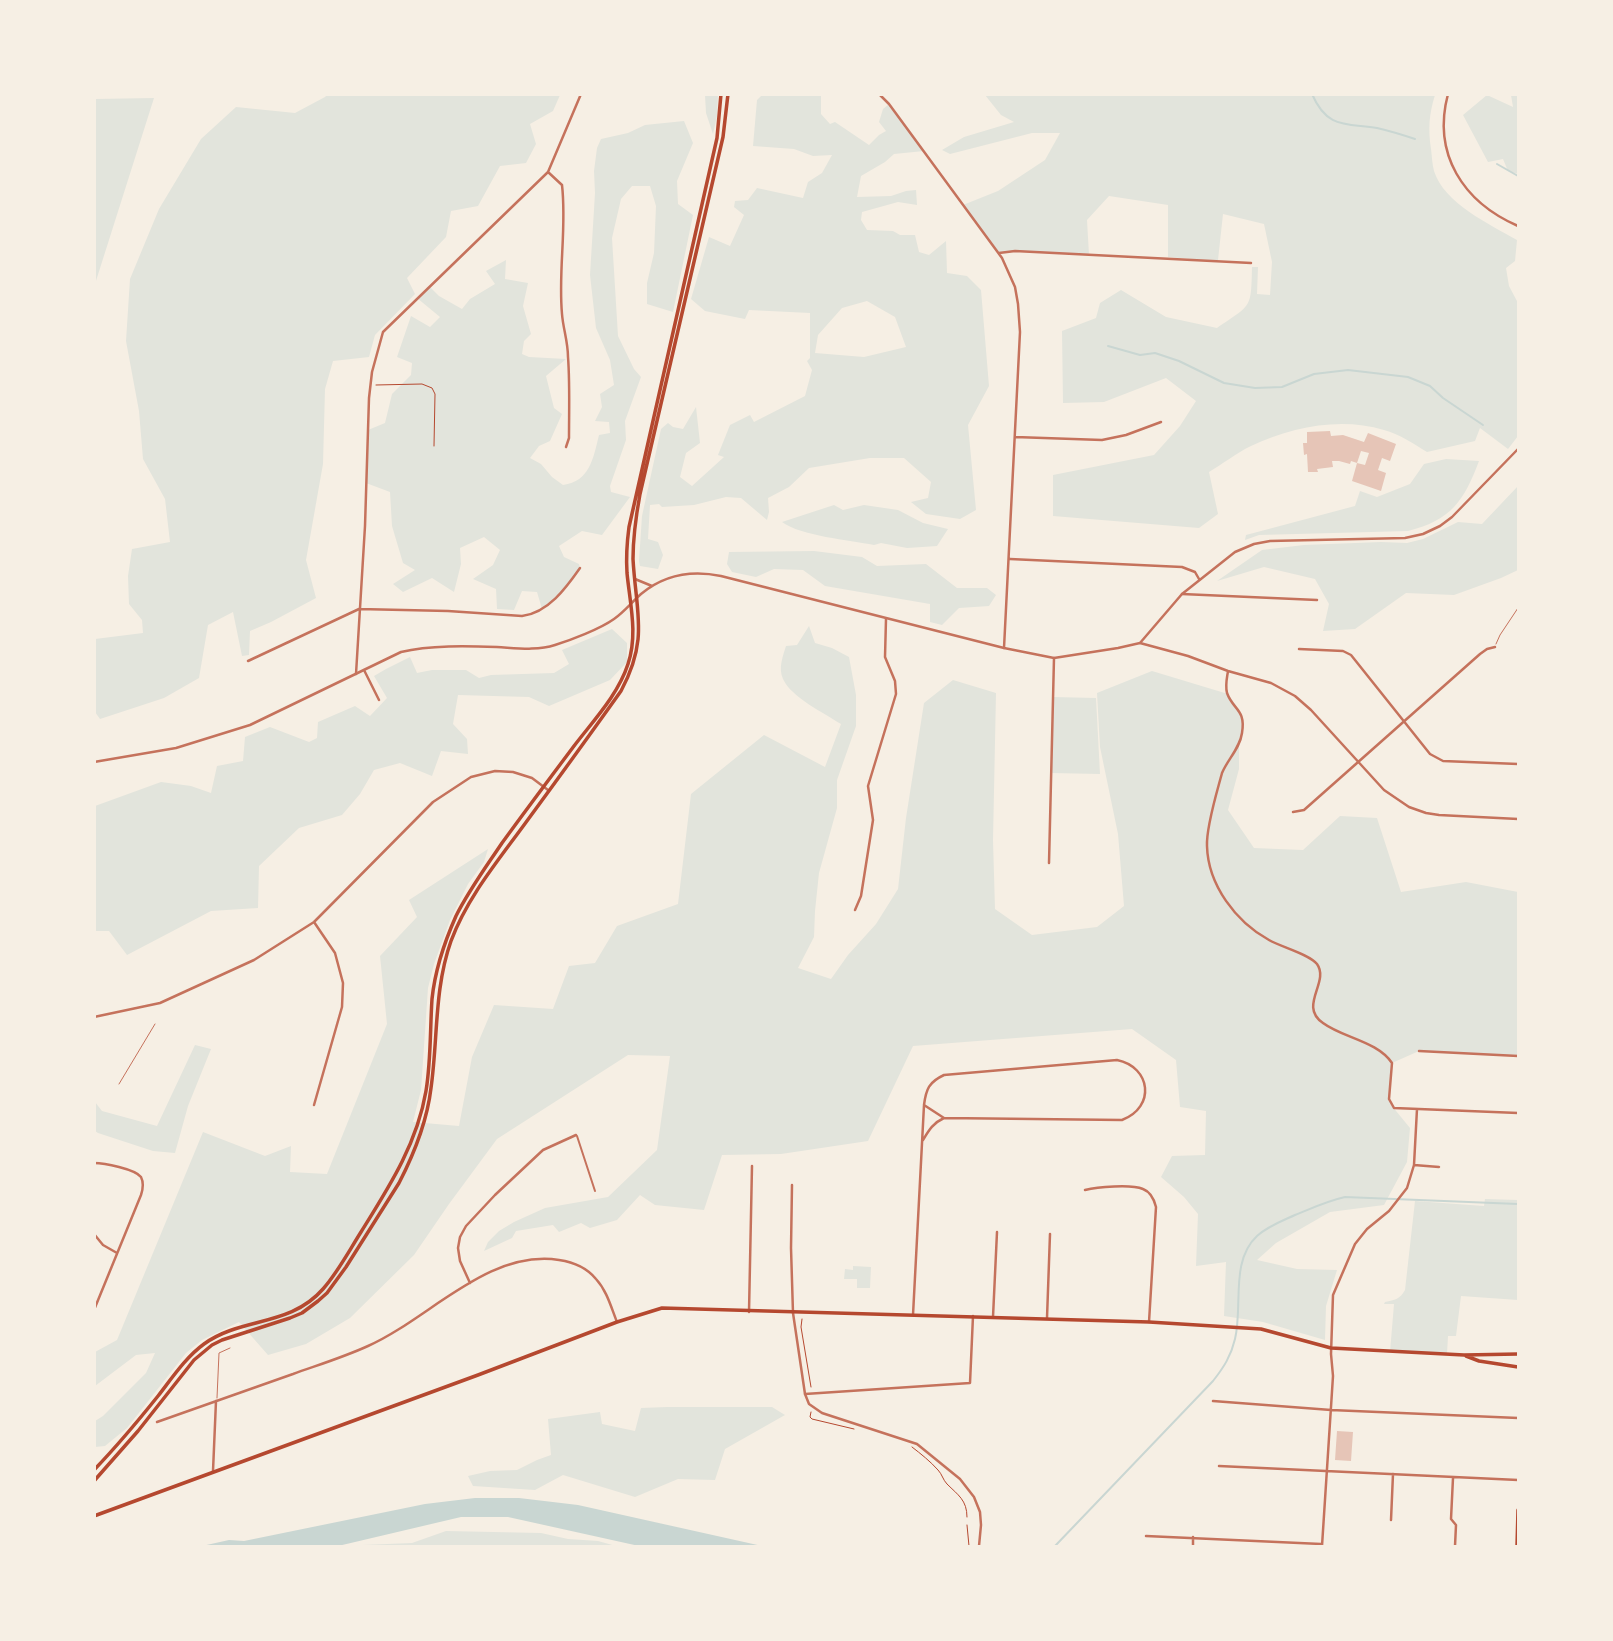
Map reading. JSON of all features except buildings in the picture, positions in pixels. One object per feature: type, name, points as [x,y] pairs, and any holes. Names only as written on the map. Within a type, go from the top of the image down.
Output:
[{"type":"main road","points":[[94,1470],[202,1345],[221,1334],[290,1313],[322,1291],[392,1182],[410,1147],[426,1091],[435,979],[446,940],[475,882],[521,815],[605,705],[628,664],[634,639],[627,569],[629,527],[717,138],[721,94]]},
{"type":"main road","points":[[94,1481],[203,1352],[222,1340],[302,1313],[327,1293],[399,1184],[419,1138],[431,1091],[441,982],[458,925],[478,888],[621,691],[635,660],[640,636],[633,543],[638,509],[723,137],[728,94]]},
{"type":"main road","points":[[94,1516],[617,1322],[662,1308],[1046,1318],[1227,1326],[1268,1330],[1331,1348],[1464,1355],[1518,1354]]},
{"type":"main road","points":[[1464,1355],[1479,1361],[1518,1367]]},
{"type":"main road","points":[[1517,1546],[1518,1510]]},
{"type":"street","points":[[356,674],[370,386],[375,356],[383,332],[548,172],[581,94]]},
{"type":"street","points":[[879,94],[999,253],[1015,287],[1020,318],[1004,648]]},
{"type":"street","points":[[1448,94],[1443,133],[1447,152],[1457,175],[1477,200],[1518,226]]},
{"type":"street","points":[[548,172],[562,185],[564,205],[565,225],[561,254],[562,314],[568,355],[569,438],[566,447]]},
{"type":"street","points":[[999,253],[1015,251],[1251,263]]},
{"type":"street","points":[[1015,437],[1102,440],[1126,435],[1161,422]]},
{"type":"street","points":[[1140,643],[1182,594],[1235,552],[1263,542],[1405,538],[1432,531],[1452,517],[1518,449]]},
{"type":"street","points":[[1010,559],[1182,567],[1195,572],[1199,579]]},
{"type":"street","points":[[248,661],[359,609],[448,611],[522,617],[530,615],[564,591],[580,568]]},
{"type":"street","points":[[94,762],[176,748],[250,726],[390,656],[412,649],[529,648],[555,645],[605,625],[652,586],[688,573],[713,575],[1004,648],[1054,658],[1140,643],[1188,656],[1271,683],[1295,696],[1311,709],[1391,796],[1415,810],[1439,815],[1518,818]]},
{"type":"street","points":[[635,579],[652,586]]},
{"type":"street","points":[[1182,594],[1317,600]]},
{"type":"street","points":[[855,910],[861,896],[873,820],[868,786],[895,694],[895,681],[885,657],[886,619]]},
{"type":"street","points":[[1293,812],[1304,810],[1480,654],[1495,647]]},
{"type":"street","points":[[1298,649],[1343,651],[1351,655],[1403,722],[1438,760],[1518,764]]},
{"type":"street","points":[[1049,863],[1054,658]]},
{"type":"street","points":[[364,670],[379,700]]},
{"type":"street","points":[[1228,671],[1226,689],[1241,715],[1242,731],[1239,744],[1222,773],[1210,820],[1207,846],[1213,874],[1230,908],[1265,938],[1310,958],[1317,964],[1320,973],[1313,1001],[1315,1015],[1325,1025],[1376,1049],[1390,1059],[1389,1099],[1394,1108],[1518,1113]]},
{"type":"street","points":[[94,1017],[160,1003],[254,960],[313,922],[433,802],[471,777],[495,771],[513,772],[531,778],[549,791]]},
{"type":"street","points":[[313,922],[335,953],[344,983],[342,1007],[314,1105]]},
{"type":"street","points":[[1419,1051],[1518,1056]]},
{"type":"street","points":[[913,1315],[924,1105],[926,1093],[933,1081],[944,1075],[1117,1060],[1135,1068],[1144,1083],[1145,1094],[1140,1107],[1133,1115],[1122,1120],[944,1118],[936,1122],[923,1140]]},
{"type":"street","points":[[924,1105],[944,1118]]},
{"type":"street","points":[[1146,1536],[1322,1545],[1333,1376],[1331,1348],[1334,1295],[1351,1250],[1367,1229],[1402,1196],[1410,1179],[1414,1165],[1417,1110]]},
{"type":"street","points":[[470,1283],[460,1261],[458,1248],[466,1226],[543,1150],[576,1135],[594,1191]]},
{"type":"street","points":[[94,1163],[135,1172],[142,1181],[141,1195],[94,1310]]},
{"type":"street","points":[[1414,1165],[1438,1167]]},
{"type":"street","points":[[749,1312],[752,1166]]},
{"type":"street","points":[[792,1185],[793,1313],[805,1394],[813,1408],[822,1413],[917,1444],[960,1479],[974,1497],[980,1512],[979,1546]]},
{"type":"street","points":[[1085,1190],[1097,1187],[1136,1188],[1147,1192],[1153,1198],[1156,1207],[1149,1322]]},
{"type":"street","points":[[993,1317],[997,1232]]},
{"type":"street","points":[[94,1234],[103,1245],[117,1253]]},
{"type":"street","points":[[1046,1318],[1050,1234]]},
{"type":"street","points":[[157,1422],[370,1346],[470,1283],[524,1260],[570,1262],[588,1271],[598,1280],[605,1292],[617,1322]]},
{"type":"street","points":[[805,1394],[970,1383],[973,1316]]},
{"type":"street","points":[[213,1471],[216,1401]]},
{"type":"street","points":[[1213,1401],[1331,1410],[1518,1418]]},
{"type":"street","points":[[1219,1466],[1518,1480]]},
{"type":"street","points":[[1391,1520],[1393,1474]]},
{"type":"street","points":[[1453,1477],[1451,1519],[1456,1525],[1455,1546]]},
{"type":"street","points":[[1193,1537],[1193,1546]]},
{"type":"lane","points":[[1495,647],[1518,608]]},
{"type":"lane","points":[[119,1084],[155,1024]]},
{"type":"lane","points":[[216,1401],[219,1353],[230,1348]]},
{"type":"path","points":[[370,386],[430,386],[435,394],[434,446]]},
{"type":"path","points":[[802,1317],[801,1327],[811,1389]]},
{"type":"path","points":[[811,1412],[812,1419],[860,1430]]},
{"type":"path","points":[[909,1446],[928,1460],[940,1472],[945,1482],[959,1494],[965,1502],[967,1517]]},
{"type":"path","points":[[967,1525],[969,1546]]},
{"type":"shaded area","points":[[327,95],[560,95],[553,111],[530,124],[536,144],[526,163],[500,166],[478,206],[451,211],[446,237],[407,278],[415,294],[375,335],[369,357],[333,361],[325,389],[323,464],[306,560],[316,598],[250,631],[249,655],[242,656],[233,612],[208,625],[199,678],[164,698],[100,719],[95,712],[95,639],[143,633],[142,620],[129,604],[128,576],[132,549],[170,542],[165,499],[143,459],[139,411],[126,341],[130,279],[159,209],[201,139],[236,107],[295,113]]},
{"type":"shaded area","points":[[705,95],[718,95],[713,134],[706,113]]},
{"type":"shaded area","points":[[762,95],[821,95],[821,114],[830,124],[835,122],[869,145],[886,131],[879,122],[883,109],[889,104],[924,151],[894,154],[861,176],[857,197],[891,196],[916,190],[917,205],[898,202],[862,212],[861,220],[867,230],[915,235],[919,252],[929,255],[946,241],[947,273],[967,276],[981,290],[989,386],[968,425],[976,510],[960,519],[926,514],[911,502],[928,498],[931,482],[904,458],[870,458],[809,468],[789,487],[768,498],[767,520],[741,498],[726,497],[694,505],[650,505],[648,539],[658,542],[663,555],[658,569],[640,566],[642,516],[661,429],[668,423],[683,429],[696,407],[700,443],[686,453],[680,477],[692,486],[724,457],[718,455],[730,425],[750,415],[754,422],[805,396],[812,370],[807,361],[810,358],[810,313],[749,310],[745,319],[705,311],[691,299],[709,237],[730,246],[744,215],[734,207],[735,201],[748,200],[757,188],[803,198],[808,182],[822,173],[832,155],[813,156],[794,149],[753,146],[757,100]],"holes":[[[867,301],[895,317],[906,347],[864,357],[815,353],[818,335],[842,308]]]},
{"type":"shaded area","points":[[985,95],[1435,95],[1430,115],[1430,135],[1433,168],[1439,182],[1457,203],[1469,212],[1517,240],[1515,261],[1506,268],[1509,286],[1518,303],[1518,436],[1508,449],[1480,428],[1475,441],[1427,452],[1401,437],[1367,426],[1316,426],[1267,439],[1209,472],[1218,514],[1199,528],[1053,516],[1053,475],[1154,455],[1180,426],[1196,401],[1166,378],[1104,402],[1063,403],[1062,331],[1096,318],[1100,303],[1121,290],[1166,317],[1217,328],[1247,304],[1251,291],[1252,267],[1258,267],[1257,294],[1270,295],[1272,262],[1264,224],[1223,214],[1218,260],[1168,257],[1168,205],[1109,196],[1087,220],[1089,255],[1015,251],[999,253],[963,205],[998,191],[1045,160],[1060,133],[1032,133],[950,154],[942,150],[964,137],[1014,122],[1001,115]]},
{"type":"shaded area","points":[[1487,95],[1513,107],[1511,95],[1518,95],[1518,174],[1508,171],[1503,159],[1488,162],[1463,115]]},
{"type":"shaded area","points":[[154,98],[95,284],[95,99]]},
{"type":"shaded area","points":[[684,121],[693,143],[677,181],[678,204],[693,215],[673,312],[647,304],[647,283],[654,253],[656,206],[650,186],[632,186],[621,199],[612,238],[618,336],[634,369],[641,377],[625,421],[626,440],[610,486],[611,492],[630,497],[602,535],[582,531],[559,546],[564,557],[579,564],[580,568],[564,591],[542,609],[537,592],[522,591],[514,610],[497,609],[496,589],[473,579],[493,565],[500,550],[484,537],[460,548],[461,564],[454,592],[432,578],[403,592],[393,584],[415,570],[403,563],[392,526],[390,492],[366,483],[368,430],[385,423],[392,394],[411,375],[412,363],[397,357],[411,316],[430,327],[440,317],[417,298],[429,286],[439,296],[462,309],[470,299],[495,284],[486,271],[506,260],[505,279],[528,283],[523,306],[531,334],[524,341],[522,354],[529,357],[566,359],[546,376],[554,408],[562,414],[550,441],[539,446],[530,458],[541,464],[563,485],[579,479],[589,467],[599,435],[610,433],[609,422],[595,421],[602,407],[600,394],[614,385],[610,360],[596,328],[590,275],[597,148],[601,139],[628,133],[645,125]]},
{"type":"shaded area","points":[[1446,459],[1479,461],[1468,487],[1454,507],[1445,515],[1423,526],[1408,531],[1259,535],[1245,540],[1246,535],[1355,506],[1360,491],[1377,497],[1410,484],[1424,464]]},
{"type":"shaded area","points":[[1518,486],[1518,570],[1454,595],[1406,593],[1355,629],[1323,631],[1329,604],[1315,579],[1264,567],[1217,581],[1262,550],[1304,545],[1407,543],[1423,539],[1458,522],[1482,524]]},
{"type":"shaded area","points":[[834,505],[843,510],[864,505],[898,510],[923,523],[948,529],[937,546],[907,548],[826,537],[801,531],[782,522]]},
{"type":"shaded area","points":[[814,551],[862,557],[877,566],[926,564],[957,588],[987,588],[996,595],[989,606],[959,608],[942,625],[930,622],[930,604],[825,586],[803,570],[774,569],[756,577],[732,572],[727,564],[729,552]]},
{"type":"shaded area","points":[[809,626],[815,643],[849,657],[856,695],[856,726],[837,780],[837,808],[819,873],[814,937],[798,968],[831,979],[876,924],[898,889],[924,703],[953,680],[996,693],[993,840],[995,909],[1032,935],[1097,927],[1124,906],[1118,834],[1100,747],[1097,693],[1152,671],[1228,694],[1239,710],[1243,724],[1239,744],[1239,769],[1228,810],[1254,848],[1303,850],[1340,816],[1377,818],[1401,892],[1466,882],[1518,892],[1518,1056],[1419,1051],[1392,1063],[1389,1099],[1410,1128],[1407,1162],[1384,1205],[1330,1212],[1276,1243],[1257,1260],[1297,1269],[1337,1270],[1326,1306],[1325,1340],[1263,1322],[1224,1316],[1226,1262],[1196,1266],[1198,1214],[1184,1197],[1161,1177],[1172,1156],[1205,1155],[1206,1111],[1180,1107],[1176,1060],[1132,1029],[913,1046],[868,1141],[781,1154],[722,1155],[704,1210],[655,1205],[640,1195],[617,1220],[590,1228],[581,1223],[559,1232],[553,1225],[516,1231],[512,1238],[484,1251],[488,1242],[499,1231],[545,1208],[608,1197],[657,1150],[670,1056],[628,1055],[497,1139],[414,1255],[350,1318],[306,1344],[268,1355],[239,1322],[202,1340],[186,1353],[127,1428],[105,1446],[95,1447],[95,1421],[146,1373],[155,1353],[136,1355],[95,1386],[95,1352],[117,1340],[203,1132],[265,1156],[291,1146],[290,1172],[327,1174],[387,1024],[380,956],[417,917],[409,900],[488,849],[484,862],[468,884],[450,920],[434,964],[428,988],[421,1090],[413,1122],[459,1126],[472,1057],[494,1005],[553,1009],[569,966],[595,963],[617,926],[678,904],[691,794],[764,735],[825,767],[841,724],[793,692],[783,679],[781,671],[786,646],[797,645]]},
{"type":"shaded area","points":[[612,629],[627,643],[627,662],[610,680],[549,706],[529,697],[458,695],[453,724],[467,739],[468,754],[441,751],[432,776],[400,763],[374,770],[360,794],[342,815],[299,828],[259,866],[258,908],[211,911],[127,955],[109,931],[95,931],[95,806],[161,782],[191,786],[211,793],[217,766],[243,761],[245,737],[270,727],[309,742],[317,738],[318,722],[355,706],[370,716],[387,698],[374,676],[410,657],[417,673],[466,670],[479,678],[491,675],[554,673],[569,664],[562,650]]},
{"type":"shaded area","points":[[1053,697],[1096,698],[1100,774],[1051,773]]},
{"type":"shaded area","points":[[195,1045],[211,1049],[188,1106],[175,1153],[153,1151],[95,1131],[95,1102],[102,1111],[157,1126]]},
{"type":"shaded area","points":[[1485,1199],[1518,1200],[1518,1300],[1461,1296],[1456,1336],[1448,1336],[1447,1354],[1390,1352],[1394,1304],[1384,1304],[1399,1297],[1405,1290],[1415,1201],[1484,1206]]},
{"type":"shaded area","points":[[853,1266],[871,1267],[870,1288],[857,1288],[857,1279],[844,1279],[845,1269],[853,1270]]},
{"type":"shaded area","points":[[772,1407],[785,1415],[725,1449],[715,1480],[678,1479],[635,1497],[563,1475],[535,1490],[473,1486],[468,1476],[490,1471],[517,1470],[551,1455],[548,1419],[600,1412],[602,1424],[635,1431],[641,1408]]},
{"type":"shaded area","points":[[475,1498],[519,1498],[578,1505],[762,1546],[639,1546],[508,1517],[461,1517],[338,1546],[202,1546],[229,1540],[244,1541],[425,1504]]},
{"type":"shaded area","points":[[446,1531],[541,1533],[616,1546],[338,1546],[412,1543]]},
{"type":"waterway","points":[[1312,94],[1331,119],[1415,139]]},
{"type":"waterway","points":[[1497,164],[1518,176]]},
{"type":"waterway","points":[[1108,346],[1140,355],[1155,353],[1179,361],[1224,383],[1255,388],[1282,387],[1314,374],[1348,370],[1408,377],[1430,386],[1483,425]]},
{"type":"waterway","points":[[1055,1546],[1213,1381],[1224,1366],[1235,1339],[1243,1258],[1261,1232],[1295,1215],[1345,1197],[1518,1204]]}]
